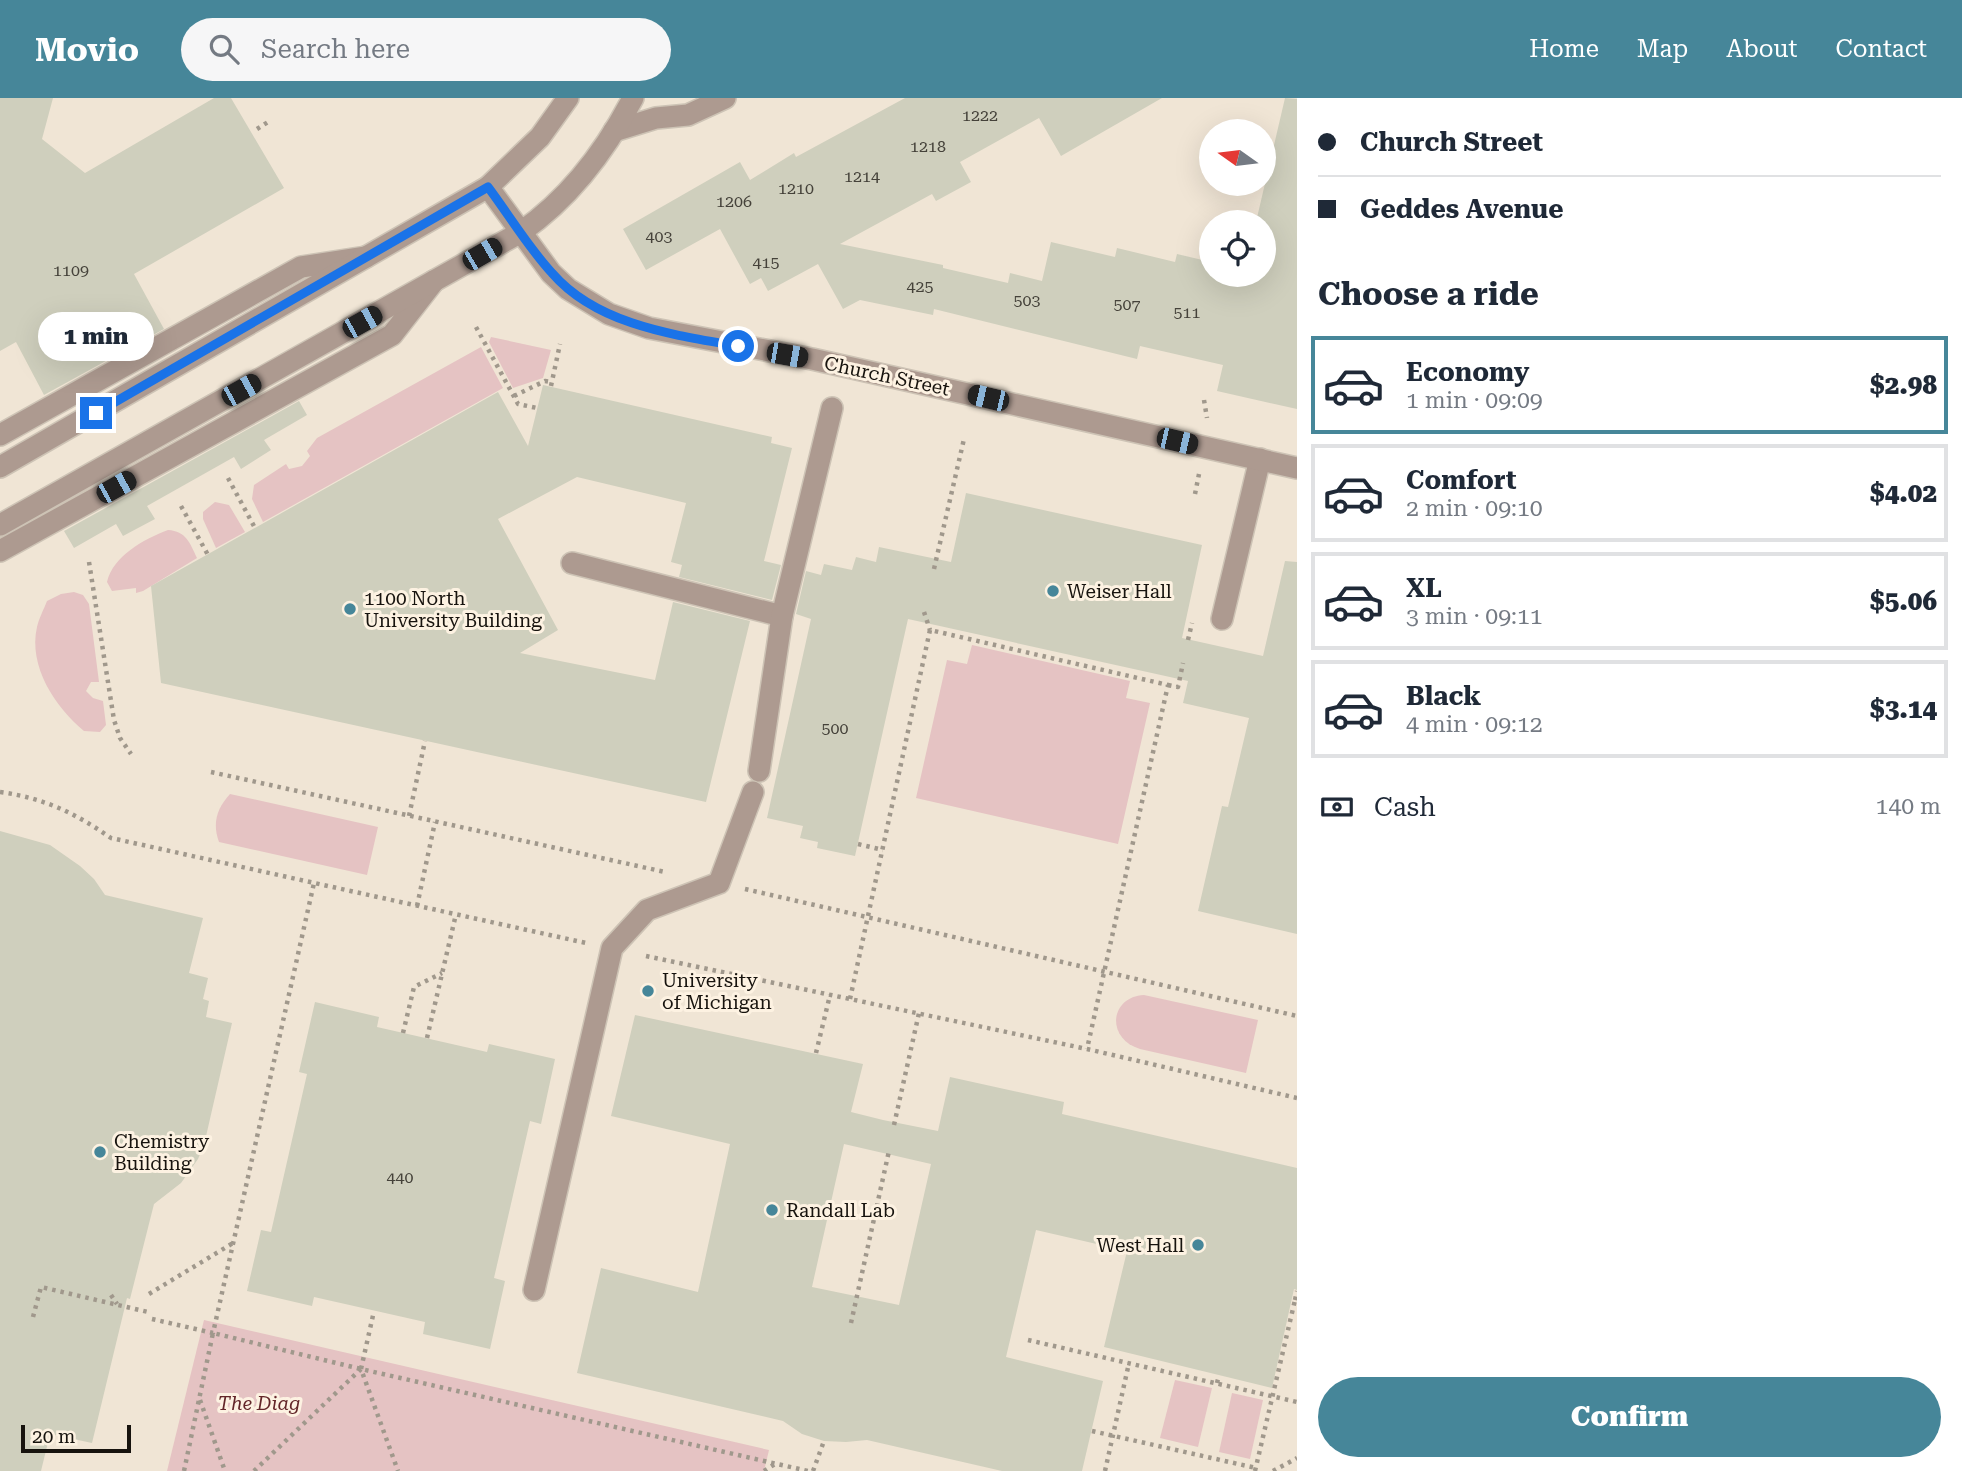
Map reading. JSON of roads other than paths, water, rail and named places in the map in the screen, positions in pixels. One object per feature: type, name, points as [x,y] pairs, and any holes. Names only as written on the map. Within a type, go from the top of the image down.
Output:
[{"type":"street","points":[[0,467],[488,187],[540,137],[568,98]]},
{"type":"street","points":[[0,525],[522,232],[548,213],[587,170],[633,98]]},
{"type":"street","points":[[614,131],[656,118],[688,115],[725,98]]},
{"type":"street","name":"Church Street","points":[[488,187],[551,273],[568,289],[609,314],[649,328],[812,359],[1297,468]]},
{"type":"street","points":[[0,435],[301,267],[368,257]]},
{"type":"street","points":[[0,551],[392,335],[434,281]]},
{"type":"street","points":[[534,1290],[612,948],[647,910],[719,883],[756,782],[782,616],[831,408]]},
{"type":"street","points":[[1222,619],[1260,459]]},
{"type":"street","points":[[572,564],[782,616]]},
{"type":"place","name":"Weiser Hall","points":[[1053,591]]},
{"type":"place","name":"1100 North University Building","points":[[350,609]]},
{"type":"place","name":"University of Michigan","points":[[648,991]]},
{"type":"place","name":"Chemistry Building","points":[[100,1152]]},
{"type":"place","name":"Randall Lab","points":[[772,1210]]},
{"type":"place","name":"West Hall","points":[[1198,1245]]},
{"type":"park label","name":"The Diag","points":[[259,1403]]}]
